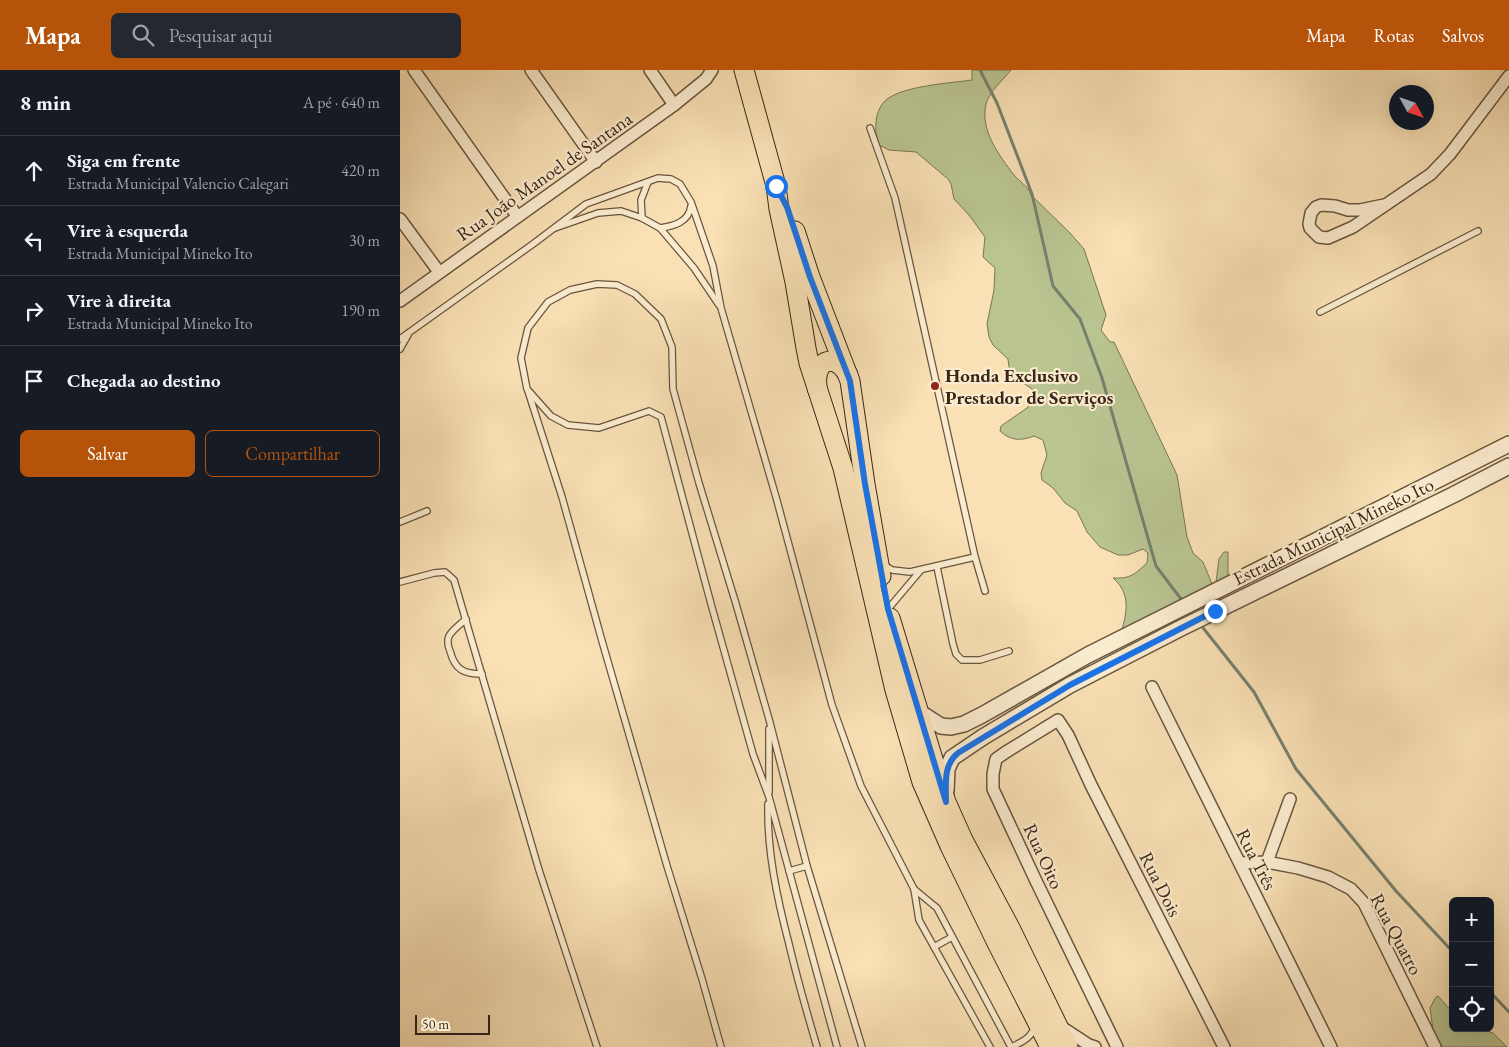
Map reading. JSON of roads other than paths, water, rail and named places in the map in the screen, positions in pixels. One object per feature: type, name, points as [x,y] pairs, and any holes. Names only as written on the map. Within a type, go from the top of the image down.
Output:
[{"type":"main road","points":[[744,70],[776,186],[797,290],[806,348],[817,390],[844,475],[896,690],[922,782],[971,890],[1050,1047]]},
{"type":"main road","points":[[776,186],[787,207],[810,277],[850,381],[865,484],[888,609],[946,802],[963,840],[1010,928],[1068,1047]]},
{"type":"main road","points":[[817,390],[819,371],[824,364],[830,361],[836,362],[843,367],[850,381]]},
{"type":"street","points":[[414,70],[517,216]]},
{"type":"street","points":[[531,70],[596,162]]},
{"type":"street","points":[[650,70],[674,105]]},
{"type":"street","name":"Rua João Manoel de Santana","points":[[400,301],[674,105],[709,74]]},
{"type":"street","points":[[1384,205],[1360,210],[1348,210],[1321,204],[1311,213],[1310,228],[1319,237],[1328,238],[1353,226],[1430,174],[1445,159],[1509,76]]},
{"type":"street","points":[[400,218],[439,272]]},
{"type":"street","name":"Estrada Municipal Mineko Ito","points":[[919,712],[941,726],[951,727],[964,724],[982,716],[1088,655],[1509,444]]},
{"type":"street","points":[[1486,456],[1480,463],[1478,471],[1490,476]]},
{"type":"street","name":"Estrada Municipal Mineko Ito","points":[[946,802],[947,769],[952,758],[1070,685],[1509,466]]},
{"type":"street","name":"Rua Três","points":[[1152,688],[1331,1047]]},
{"type":"street","name":"Rua Oito","points":[[1068,735],[1058,720],[1006,752],[996,760],[992,774],[993,789],[1117,1047]]},
{"type":"street","name":"Rua Dois","points":[[1068,735],[1091,785],[1224,1047]]},
{"type":"street","points":[[1267,862],[1290,799]]},
{"type":"street","name":"Rua Quatro","points":[[1240,863],[1267,862],[1298,868],[1328,877],[1351,889],[1364,903],[1434,1047]]},
{"type":"street","points":[[1057,1024],[1095,1047]]},
{"type":"lane","points":[[870,128],[895,198],[975,557],[985,591]]},
{"type":"lane","points":[[400,339],[586,204],[658,178],[671,179],[680,184],[691,202],[713,266],[721,308],[776,497],[832,705],[860,786],[914,889],[919,920],[990,1047]]},
{"type":"lane","points":[[642,218],[641,200],[648,182]]},
{"type":"lane","points":[[660,228],[674,226],[685,218],[690,212],[691,202]]},
{"type":"lane","points":[[549,231],[598,213],[621,211],[642,218],[660,228],[694,268],[721,308]]},
{"type":"lane","points":[[1320,312],[1478,230]]},
{"type":"lane","points":[[721,1047],[667,866],[562,497],[528,389],[521,358],[528,328],[548,302],[570,290],[597,284],[617,284],[635,294],[661,319],[672,347],[673,389],[769,719],[807,866],[862,1047]]},
{"type":"lane","points":[[400,349],[409,333]]},
{"type":"lane","points":[[528,389],[551,416],[568,425],[599,428],[649,411],[661,417],[711,604],[753,754],[769,797],[837,1047]]},
{"type":"lane","points":[[400,522],[427,511]]},
{"type":"lane","points":[[878,561],[892,570],[910,572],[975,557]]},
{"type":"lane","points":[[937,567],[952,644],[956,654],[962,660],[980,660],[1010,651]]},
{"type":"lane","points":[[888,609],[921,570]]},
{"type":"lane","points":[[400,582],[434,572],[445,572],[454,580],[538,870],[597,1047]]},
{"type":"lane","points":[[466,619],[448,638],[448,647],[452,661],[468,674],[482,674]]},
{"type":"lane","points":[[769,719],[768,814],[771,868],[791,954],[817,1047]]},
{"type":"lane","points":[[789,872],[807,866]]},
{"type":"lane","points":[[914,889],[937,908],[1011,1047],[1030,1037],[1034,1031],[1036,1018]]},
{"type":"lane","points":[[934,947],[952,937]]},
{"type":"waterway","points":[[980,70],[997,103],[1032,194],[1053,286],[1080,319],[1102,378],[1156,566],[1184,603]]},
{"type":"waterway","points":[[1200,624],[1254,692],[1296,769],[1396,891],[1449,948]]},
{"type":"waterway","points":[[1494,996],[1509,1012]]},
{"type":"place","name":"Honda Exclusivo Prestador de Serviços","points":[[935,386]]}]
